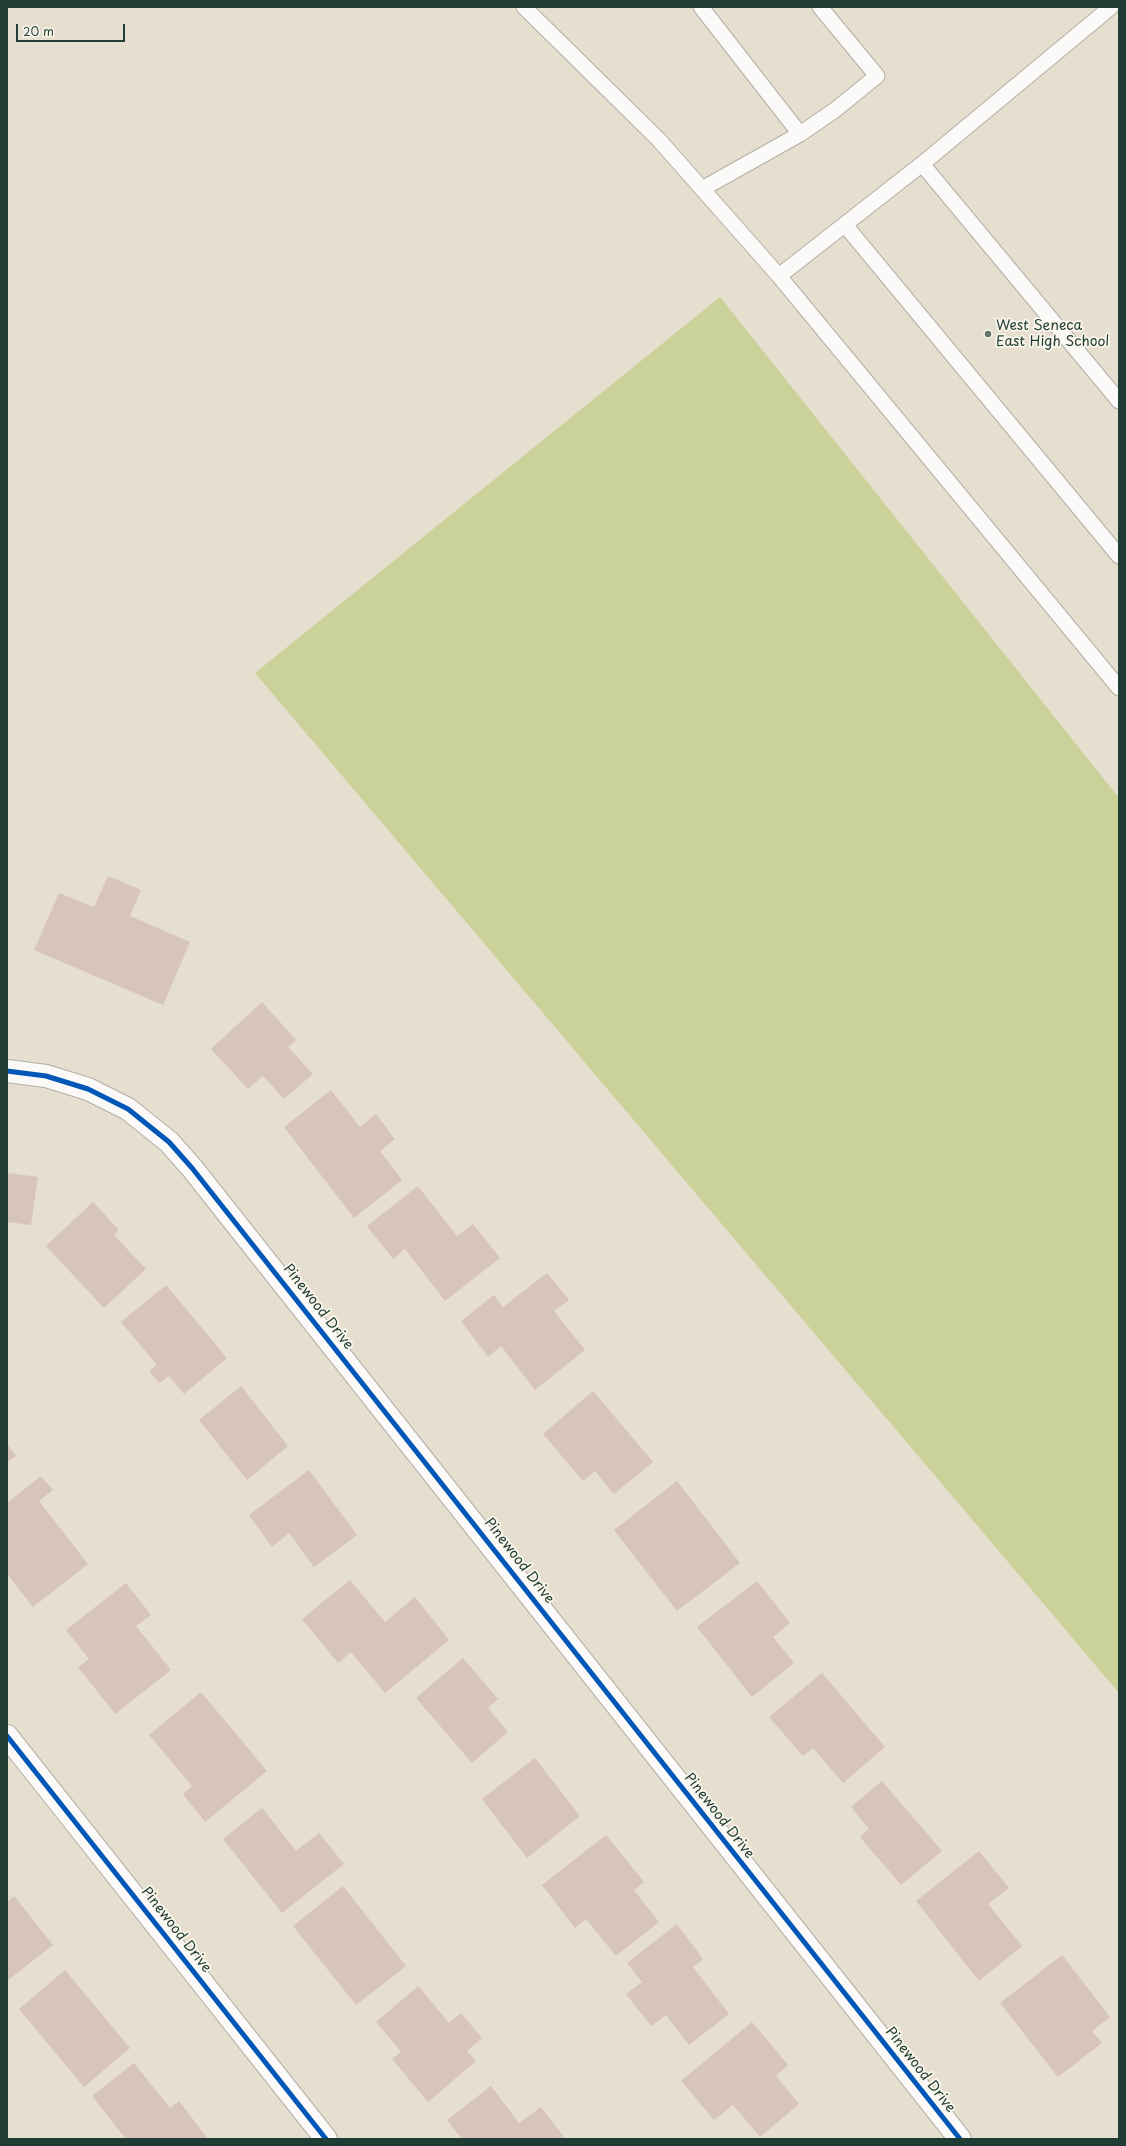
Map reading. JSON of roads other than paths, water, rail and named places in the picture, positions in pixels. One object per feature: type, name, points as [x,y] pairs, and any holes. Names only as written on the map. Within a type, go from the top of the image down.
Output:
[{"type":"street","name":"Pinewood Drive","points":[[7,1071],[46,1076],[88,1089],[128,1109],[169,1142],[192,1168],[960,2139]]},
{"type":"street","name":"Pinewood Drive","points":[[7,1736],[326,2139]]},
{"type":"lane","points":[[524,7],[659,140],[702,189],[778,276],[1119,688]]},
{"type":"lane","points":[[701,7],[800,134]]},
{"type":"lane","points":[[702,189],[800,134],[835,110],[877,76],[820,7]]},
{"type":"lane","points":[[778,276],[922,164],[1111,7]]},
{"type":"lane","points":[[922,164],[1119,401]]},
{"type":"lane","points":[[845,225],[1119,556]]},
{"type":"place","name":"West Seneca East High School","points":[[988,334]]}]
